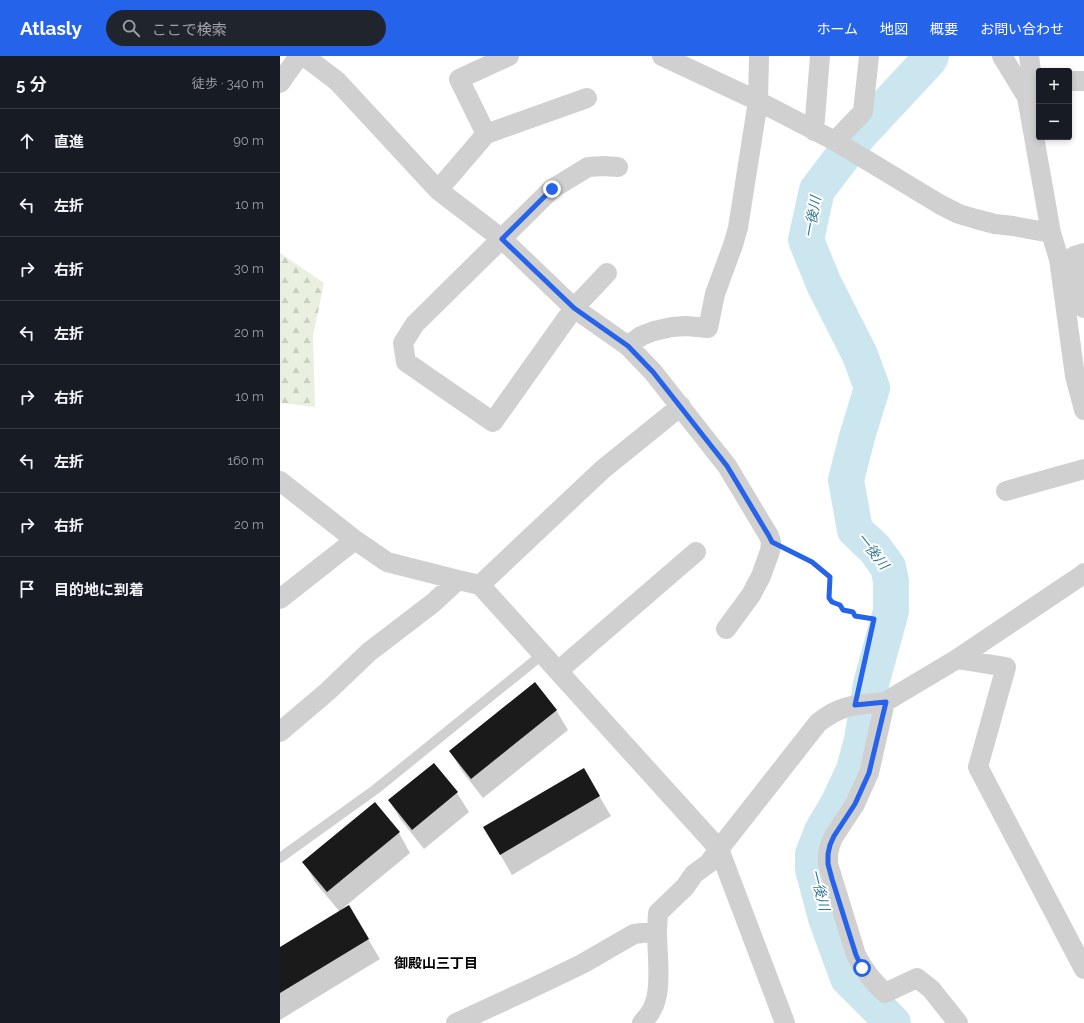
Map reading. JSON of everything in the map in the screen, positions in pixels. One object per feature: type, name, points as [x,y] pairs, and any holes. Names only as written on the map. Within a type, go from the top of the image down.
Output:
[{"type":"street","points":[[280,83],[299,56]]},
{"type":"street","points":[[304,56],[337,81],[438,190],[502,239],[574,308],[628,346],[653,372],[727,466],[772,542],[761,576],[751,595],[726,629]]},
{"type":"street","points":[[486,134],[459,79],[509,56]]},
{"type":"street","points":[[662,56],[758,101],[814,130],[941,205],[959,214],[995,224],[1051,233]]},
{"type":"street","points":[[628,346],[641,336],[654,331],[686,326],[708,328],[715,294],[738,228],[758,101],[759,56]]},
{"type":"street","points":[[814,130],[820,56]]},
{"type":"street","points":[[836,142],[863,112],[869,56]]},
{"type":"street","points":[[1002,56],[1033,85]]},
{"type":"street","points":[[1029,56],[1051,233],[1072,256],[1084,308]]},
{"type":"street","points":[[1072,81],[1084,82]]},
{"type":"street","points":[[438,190],[486,134],[586,98]]},
{"type":"street","points":[[607,273],[574,308],[493,422],[406,362],[403,343],[415,324],[552,189],[588,166],[618,167]]},
{"type":"street","points":[[1072,256],[1075,376],[1084,410]]},
{"type":"street","points":[[480,585],[602,470],[681,406]]},
{"type":"street","points":[[1006,490],[1084,469]]},
{"type":"street","points":[[280,481],[355,540],[387,562],[480,585],[720,848],[785,1023]]},
{"type":"street","points":[[280,599],[355,540]]},
{"type":"street","points":[[558,671],[696,552]]},
{"type":"street","points":[[642,1023],[650,1013],[656,999],[658,980],[658,913],[685,887],[694,874],[708,863],[818,723],[828,715],[845,707],[886,702],[957,659],[1084,573]]},
{"type":"street","points":[[280,732],[327,692],[369,652],[433,603],[458,580]]},
{"type":"street","points":[[957,659],[1006,667],[978,767],[1084,969]]},
{"type":"street","points":[[886,702],[869,773],[855,804],[832,840],[828,854],[828,864],[856,955],[862,968],[869,977],[885,993],[917,978],[931,989],[958,1023]]},
{"type":"street","points":[[456,1023],[582,964],[634,934],[657,931]]},
{"type":"lane","points":[[280,858],[376,789],[543,654]]},
{"type":"path","points":[[772,542],[812,562],[830,577],[829,598],[832,602],[840,605],[843,610],[853,612],[855,616],[874,619],[855,705]]},
{"type":"green space","points":[[280,253],[324,283],[313,336],[315,407],[282,403],[280,401]]},
{"type":"building","points":[[535,682],[557,710],[471,779],[449,751]]},
{"type":"building","points":[[434,763],[458,792],[412,830],[388,800]]},
{"type":"building","points":[[584,768],[600,796],[500,855],[483,827]]},
{"type":"building","points":[[375,802],[400,832],[327,892],[302,862]]},
{"type":"building","points":[[349,905],[369,939],[280,993],[280,947]]},
{"type":"waterway","name":"一後川","points":[[893,1023],[848,978],[826,918],[813,869],[813,854],[822,831],[839,802],[854,770],[862,740],[871,684],[891,611],[891,581],[888,567],[875,549],[855,530],[846,480],[872,388],[860,355],[824,284],[806,240],[817,190],[859,135],[929,60],[931,56]]},
{"type":"district","name":"御殿山三丁目","points":[[436,963]]},
{"type":"route","points":[[552,189],[502,239],[574,308],[628,346],[653,372],[727,466],[772,542],[789,552],[812,562],[830,577],[829,598],[832,602],[840,605],[843,610],[853,612],[855,616],[874,619],[855,705],[886,702],[869,773],[855,804],[834,836],[828,854],[828,864],[832,879],[856,955],[862,968]]}]
